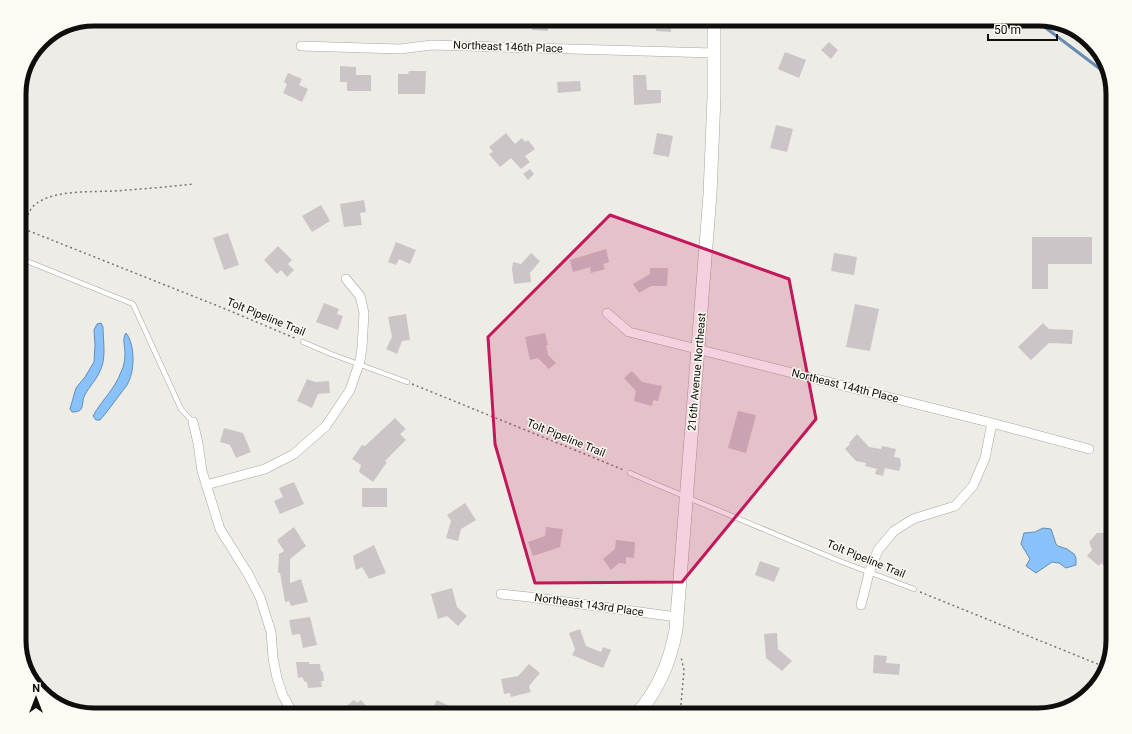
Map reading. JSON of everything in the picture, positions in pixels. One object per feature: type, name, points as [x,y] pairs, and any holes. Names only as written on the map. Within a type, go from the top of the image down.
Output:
[{"type":"street","name":"216th Avenue Northeast","points":[[641,708],[658,684],[667,664],[674,643],[677,617],[710,194],[714,26]]},
{"type":"street","name":"Northeast 146th Place","points":[[301,46],[400,49],[432,45],[714,53]]},
{"type":"street","points":[[206,485],[265,469],[294,454],[326,426],[350,390],[359,364],[362,348],[364,313],[360,296],[346,279]]},
{"type":"street","name":"Northeast 144th Place","points":[[607,313],[630,332],[992,423],[1089,449]]},
{"type":"street","points":[[193,422],[202,471],[220,529],[248,574],[260,597],[271,632],[273,658],[277,678],[283,696],[290,708]]},
{"type":"street","points":[[860,605],[878,550],[894,531],[913,519],[955,506],[972,486],[984,458],[992,423]]},
{"type":"street","name":"Northeast 143rd Place","points":[[501,594],[677,617]]},
{"type":"lane","points":[[29,262],[133,304],[181,409],[193,422]]},
{"type":"lane","points":[[303,342],[407,382]]},
{"type":"lane","points":[[630,473],[870,573],[914,589]]},
{"type":"path","points":[[26,230],[26,217],[32,208],[38,202],[55,196],[78,192],[161,188],[194,184]]},
{"type":"path","name":"Tolt Pipeline Trail","points":[[26,230],[208,302],[303,342]]},
{"type":"path","name":"Tolt Pipeline Trail","points":[[407,382],[630,473]]},
{"type":"path","name":"Tolt Pipeline Trail","points":[[914,589],[1101,664]]},
{"type":"path","points":[[674,643],[680,652],[684,670],[681,708]]},
{"type":"highlighted area","points":[[610,215],[789,279],[816,419],[682,582],[535,583],[495,444],[488,337]]},
{"type":"water","points":[[101,323],[103,327],[103,362],[97,376],[85,394],[81,410],[72,412],[70,409],[76,388],[94,362],[94,330],[97,324]]},
{"type":"water","points":[[126,333],[131,344],[133,357],[130,378],[127,385],[106,413],[100,420],[96,420],[93,416],[115,384],[123,368],[125,356],[124,337]]},
{"type":"water","points":[[1043,528],[1051,529],[1056,544],[1074,554],[1076,558],[1076,565],[1066,568],[1059,563],[1052,562],[1036,573],[1026,566],[1030,559],[1021,544],[1024,533],[1035,532]]},
{"type":"building","points":[[532,26],[548,26],[548,31],[532,30]]},
{"type":"building","points":[[656,26],[671,26],[671,32],[656,31]]},
{"type":"building","points":[[829,42],[838,50],[831,59],[821,50]]},
{"type":"building","points":[[785,52],[806,60],[799,78],[778,69]]},
{"type":"building","points":[[340,66],[356,67],[356,75],[371,75],[371,91],[347,91],[347,82],[340,82]]},
{"type":"building","points":[[409,71],[426,71],[425,94],[398,94],[398,74],[408,74]]},
{"type":"building","points":[[288,73],[302,79],[299,85],[308,89],[302,102],[283,93],[287,84],[284,82]]},
{"type":"building","points":[[633,75],[646,75],[647,90],[661,90],[661,103],[634,105]]},
{"type":"building","points":[[580,81],[581,91],[558,93],[557,82]]},
{"type":"building","points":[[776,125],[793,129],[787,152],[770,148]]},
{"type":"building","points":[[506,133],[515,144],[522,138],[525,142],[528,140],[535,149],[525,156],[530,162],[521,169],[511,158],[500,167],[489,154],[493,152],[489,147]]},
{"type":"building","points":[[657,133],[673,136],[669,157],[653,154]]},
{"type":"building","points":[[530,169],[534,174],[528,180],[523,174]]},
{"type":"building","points":[[364,200],[366,212],[360,213],[362,225],[344,227],[340,204]]},
{"type":"building","points":[[321,205],[330,221],[312,232],[302,216]]},
{"type":"building","points":[[228,233],[239,265],[224,270],[213,238]]},
{"type":"building","points":[[1032,237],[1092,237],[1092,264],[1048,264],[1048,289],[1032,289]]},
{"type":"building","points":[[396,242],[416,250],[410,264],[399,259],[396,265],[388,262]]},
{"type":"building","points":[[278,246],[292,260],[288,264],[294,270],[287,277],[281,270],[277,274],[264,260]]},
{"type":"building","points":[[606,249],[609,262],[603,264],[605,269],[591,273],[590,267],[573,272],[570,260]]},
{"type":"building","points":[[531,253],[540,261],[530,273],[531,282],[514,284],[512,269],[513,262],[521,264]]},
{"type":"building","points":[[834,253],[857,257],[854,275],[831,271]]},
{"type":"building","points":[[650,268],[668,268],[667,286],[651,286],[639,293],[633,284],[650,274]]},
{"type":"building","points":[[324,303],[339,309],[337,314],[343,316],[338,330],[316,322]]},
{"type":"building","points":[[855,304],[879,309],[870,351],[846,347]]},
{"type":"building","points":[[406,314],[410,340],[402,341],[397,354],[386,349],[392,337],[388,317]]},
{"type":"building","points":[[1043,323],[1049,329],[1073,330],[1072,344],[1049,343],[1031,360],[1018,347]]},
{"type":"building","points":[[545,333],[548,345],[546,345],[548,355],[556,363],[549,369],[538,358],[530,360],[525,337]]},
{"type":"building","points":[[632,371],[642,382],[662,386],[658,401],[653,400],[652,406],[634,401],[636,391],[624,378]]},
{"type":"building","points":[[307,379],[315,382],[329,381],[330,393],[318,394],[312,408],[297,401]]},
{"type":"building","points":[[738,411],[756,415],[746,453],[728,448]]},
{"type":"building","points":[[395,418],[406,429],[400,434],[406,440],[385,461],[387,462],[373,482],[359,472],[361,465],[352,459],[362,445],[365,446]]},
{"type":"building","points":[[224,428],[243,433],[251,452],[236,458],[230,445],[220,442]]},
{"type":"building","points":[[857,434],[869,447],[881,449],[882,446],[896,449],[894,457],[900,458],[901,465],[899,471],[885,468],[883,476],[875,474],[877,469],[865,466],[866,463],[856,461],[845,449]]},
{"type":"building","points":[[294,482],[304,504],[280,514],[274,501],[283,497],[279,488]]},
{"type":"building","points":[[362,488],[387,488],[387,507],[362,507]]},
{"type":"building","points":[[465,503],[476,520],[461,529],[458,541],[446,538],[451,521],[447,515]]},
{"type":"building","points":[[294,527],[306,546],[290,559],[290,583],[301,579],[308,602],[291,606],[289,601],[285,602],[280,573],[278,573],[279,554],[284,551],[277,540]]},
{"type":"building","points":[[546,527],[563,529],[560,547],[533,556],[528,542],[545,536]]},
{"type":"building","points":[[1097,533],[1106,533],[1106,567],[1101,563],[1099,566],[1087,556],[1092,550],[1089,542]]},
{"type":"building","points":[[616,540],[635,542],[634,558],[626,557],[626,564],[619,563],[611,570],[603,559],[615,549]]},
{"type":"building","points":[[374,545],[386,573],[369,579],[362,567],[356,570],[353,556]]},
{"type":"building","points":[[760,561],[780,568],[774,582],[755,575]]},
{"type":"building","points":[[452,588],[457,607],[467,616],[458,626],[447,616],[438,619],[431,594]]},
{"type":"building","points":[[310,617],[317,645],[303,648],[300,634],[292,635],[289,620]]},
{"type":"building","points":[[580,629],[586,646],[601,652],[603,647],[611,650],[603,668],[572,655],[575,649],[569,633]]},
{"type":"building","points":[[777,633],[778,649],[792,661],[782,671],[766,658],[764,634]]},
{"type":"building","points":[[874,655],[887,656],[886,663],[900,664],[899,675],[873,673]]},
{"type":"building","points":[[296,662],[320,664],[324,681],[321,681],[322,687],[308,688],[307,682],[305,682],[302,677],[298,678]]},
{"type":"building","points":[[529,664],[540,673],[529,686],[531,692],[511,697],[510,693],[504,694],[501,679],[518,676]]},
{"type":"building","points":[[354,700],[357,703],[361,700],[368,708],[344,708]]},
{"type":"building","points":[[437,700],[451,707],[452,705],[457,708],[433,708]]},
{"type":"waterway","points":[[1044,27],[1101,70]]}]
